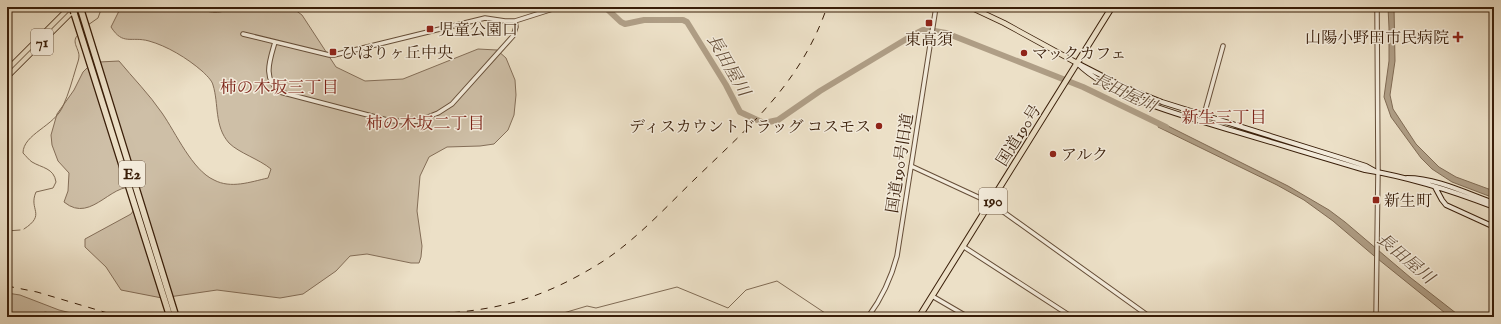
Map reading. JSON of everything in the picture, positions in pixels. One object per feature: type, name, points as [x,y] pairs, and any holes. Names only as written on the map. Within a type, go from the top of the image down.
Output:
[{"type":"highway","name":"E2","points":[[78,7],[85,35],[172,315]]},
{"type":"highway","name":"国道190号","points":[[920,317],[1066,84],[1077,63],[1112,7]]},
{"type":"highway","name":"E2","points":[[72,9],[85,35]]},
{"type":"main road","name":"71","points":[[7,77],[78,7]]},
{"type":"main road","points":[[970,7],[1004,23],[1077,63],[1144,95],[1204,116],[1354,162],[1378,172]]},
{"type":"main road","name":"71","points":[[7,70],[72,9]]},
{"type":"main road","points":[[1077,63],[1085,71],[1102,82],[1134,98],[1174,113],[1365,170],[1435,187],[1494,207]]},
{"type":"main road","points":[[1398,178],[1418,179],[1443,185],[1494,203]]},
{"type":"main road","points":[[1435,187],[1446,205],[1493,225]]},
{"type":"street","points":[[243,34],[334,55],[484,18],[505,21],[515,20],[558,7]]},
{"type":"street","points":[[699,7],[720,7]]},
{"type":"street","name":"国道190号旧道","points":[[868,317],[884,294],[895,263],[936,7]]},
{"type":"street","points":[[1376,317],[1378,260],[1377,7]]},
{"type":"street","points":[[275,42],[268,66],[268,74],[273,85],[280,92],[387,120],[413,122],[432,116],[452,104],[513,36],[516,27],[515,20]]},
{"type":"street","points":[[1202,122],[1224,46]]},
{"type":"street","points":[[911,166],[991,203],[1150,317]]},
{"type":"street","points":[[964,247],[1072,317]]},
{"type":"street","points":[[932,296],[968,317]]},
{"type":"shaded area","points":[[181,6],[210,12],[220,12],[233,7],[291,7],[302,15],[336,67],[365,81],[403,79],[478,49],[497,50],[506,58],[515,80],[516,95],[514,115],[508,130],[494,144],[447,147],[429,157],[420,176],[417,211],[422,246],[419,263],[411,263],[367,254],[350,256],[336,271],[303,294],[280,298],[217,290],[162,298],[121,290],[106,267],[85,247],[85,239],[131,214],[140,201],[140,190],[130,187],[121,189],[94,205],[84,208],[75,208],[64,202],[68,191],[69,173],[58,161],[52,145],[51,135],[57,114],[74,90],[83,72],[91,64],[119,61],[157,106],[192,160],[206,175],[214,180],[227,184],[247,183],[268,178],[271,169],[233,147],[224,136],[219,122],[215,92],[212,83],[202,71],[170,49],[149,41],[124,38],[115,33],[111,27],[119,11],[127,7]]},
{"type":"shaded area","points":[[1388,7],[1394,7],[1395,61],[1390,95],[1393,109],[1416,144],[1439,167],[1456,177],[1494,191],[1494,198],[1452,182],[1432,169],[1421,158],[1391,117],[1384,97],[1389,61]]},
{"type":"shaded area","points":[[1160,122],[1288,186],[1329,210],[1461,317],[1450,317],[1333,221],[1304,200],[1277,185],[1158,127]]},
{"type":"shaded area","points":[[7,293],[20,295],[59,310],[87,317],[59,317],[58,315],[45,312],[36,317],[7,317]]},
{"type":"waterway","points":[[88,25],[98,18],[102,7]]},
{"type":"waterway","name":"長田屋川","points":[[605,7],[625,24],[644,20],[683,20],[687,22],[726,85],[740,112],[764,123],[778,120],[820,91],[913,35],[923,30],[929,30],[946,33],[1083,87],[1166,127]]},
{"type":"waterway","points":[[24,229],[31,224],[36,215],[34,203],[36,192],[53,188],[56,182],[55,177],[50,171],[32,162],[23,153],[24,146],[28,140],[59,113],[63,106],[79,59],[79,53],[75,42],[75,39],[79,34]]},
{"type":"waterway","points":[[7,231],[20,230]]},
{"type":"waterway","points":[[550,317],[587,306],[596,308],[677,287],[728,308],[746,290],[777,281],[831,317]]},
{"type":"railway","points":[[341,317],[434,314],[503,305],[525,299],[556,287],[605,260],[618,251],[653,220],[737,139],[773,100],[789,80],[803,58],[816,34],[827,7]]},
{"type":"railway","points":[[7,286],[37,292],[121,317]]},
{"type":"place","name":"東高須","points":[[929,23]]},
{"type":"place","name":"児童公園口","points":[[430,29]]},
{"type":"place","name":"山陽小野田市民病院","points":[[1458,37]]},
{"type":"place","name":"ひばりヶ丘中央","points":[[333,52]]},
{"type":"place","name":"マックカフェ","points":[[1024,53]]},
{"type":"place","name":"ディスカウントドラッグ コスモス","points":[[879,126]]},
{"type":"place","name":"アルク","points":[[1053,154]]},
{"type":"place","name":"新生町","points":[[1376,200]]},
{"type":"district","name":"柿の木坂三丁目","points":[[279,87]]},
{"type":"district","name":"新生三丁目","points":[[1224,117]]},
{"type":"district","name":"柿の木坂二丁目","points":[[425,123]]}]
